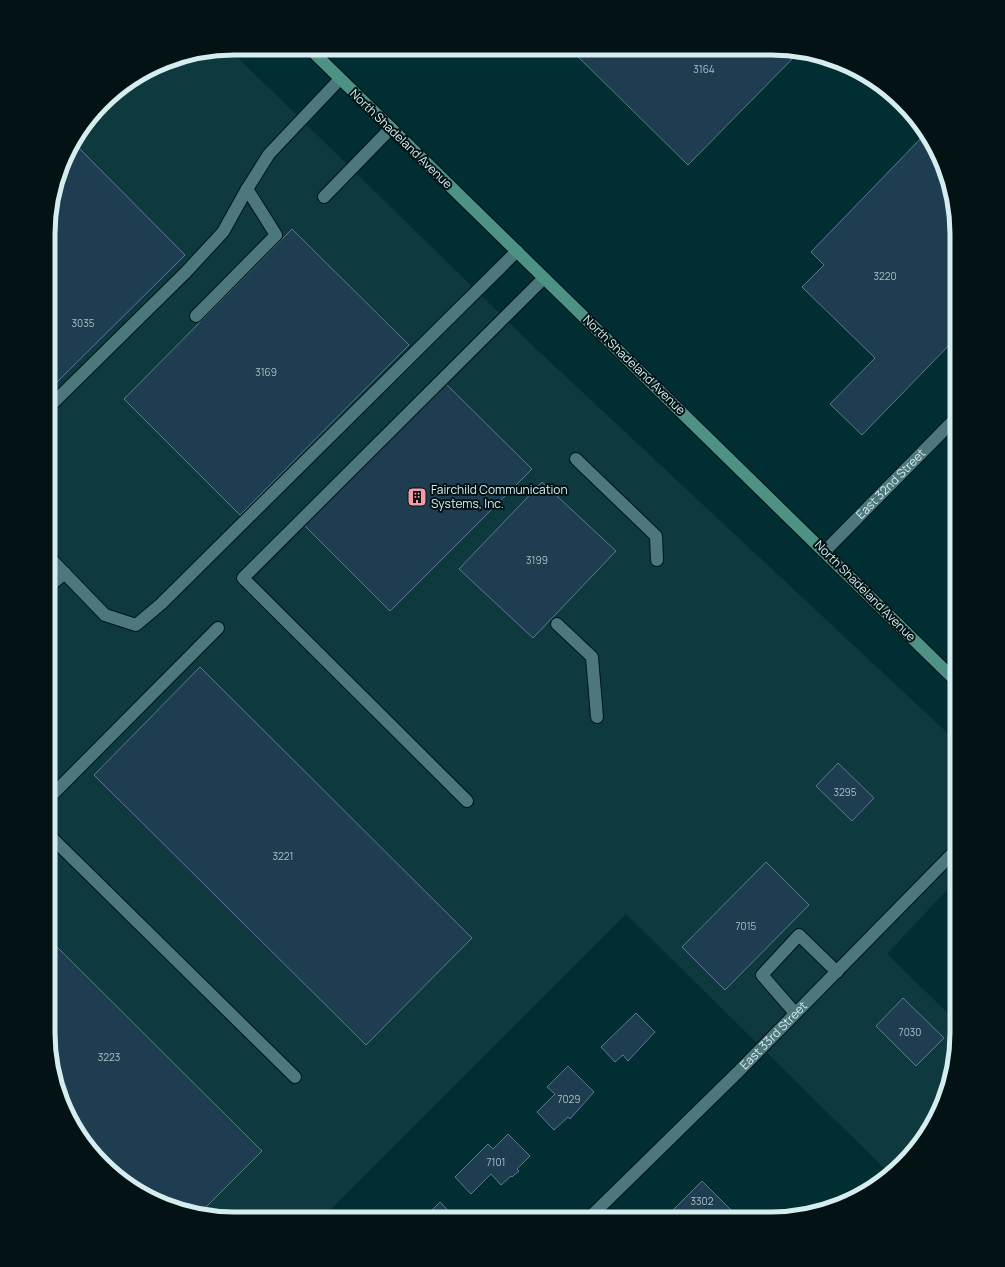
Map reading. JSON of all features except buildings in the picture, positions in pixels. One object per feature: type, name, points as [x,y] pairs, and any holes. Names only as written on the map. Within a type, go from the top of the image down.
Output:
[{"type":"main road","name":"North Shadeland Avenue","points":[[316,55],[825,551],[950,675]]},
{"type":"street","points":[[55,402],[186,272],[223,232],[268,154],[340,79]]},
{"type":"street","points":[[324,197],[391,128]]},
{"type":"street","points":[[196,316],[276,234],[247,189]]},
{"type":"street","points":[[55,563],[105,615],[136,625],[161,604],[517,251]]},
{"type":"street","points":[[467,801],[243,578],[544,278]]},
{"type":"street","name":"East 32nd Street","points":[[825,551],[950,424]]},
{"type":"street","points":[[576,458],[656,536],[657,560]]},
{"type":"street","points":[[55,581],[65,573]]},
{"type":"street","points":[[557,624],[592,657],[597,717]]},
{"type":"street","points":[[55,792],[218,628]]},
{"type":"street","points":[[55,841],[296,1077]]},
{"type":"street","name":"East 33rd Street","points":[[595,1212],[950,856]]},
{"type":"street","points":[[795,1013],[762,974],[799,935],[836,972]]},
{"type":"shaded area","points":[[235,55],[532,345],[950,735],[950,886],[887,954],[950,1015],[950,1045],[947,1068],[941,1091],[932,1112],[906,1151],[886,1170],[626,914],[328,1212],[222,1212],[199,1209],[176,1203],[144,1188],[116,1168],[92,1142],[73,1112],[64,1091],[58,1068],[55,1045],[55,222],[58,199],[64,176],[79,144],[107,107],[144,79],[176,64],[199,58]]},
{"type":"place","name":"Fairchild Communication Systems, Inc.","points":[[417,497]]}]
